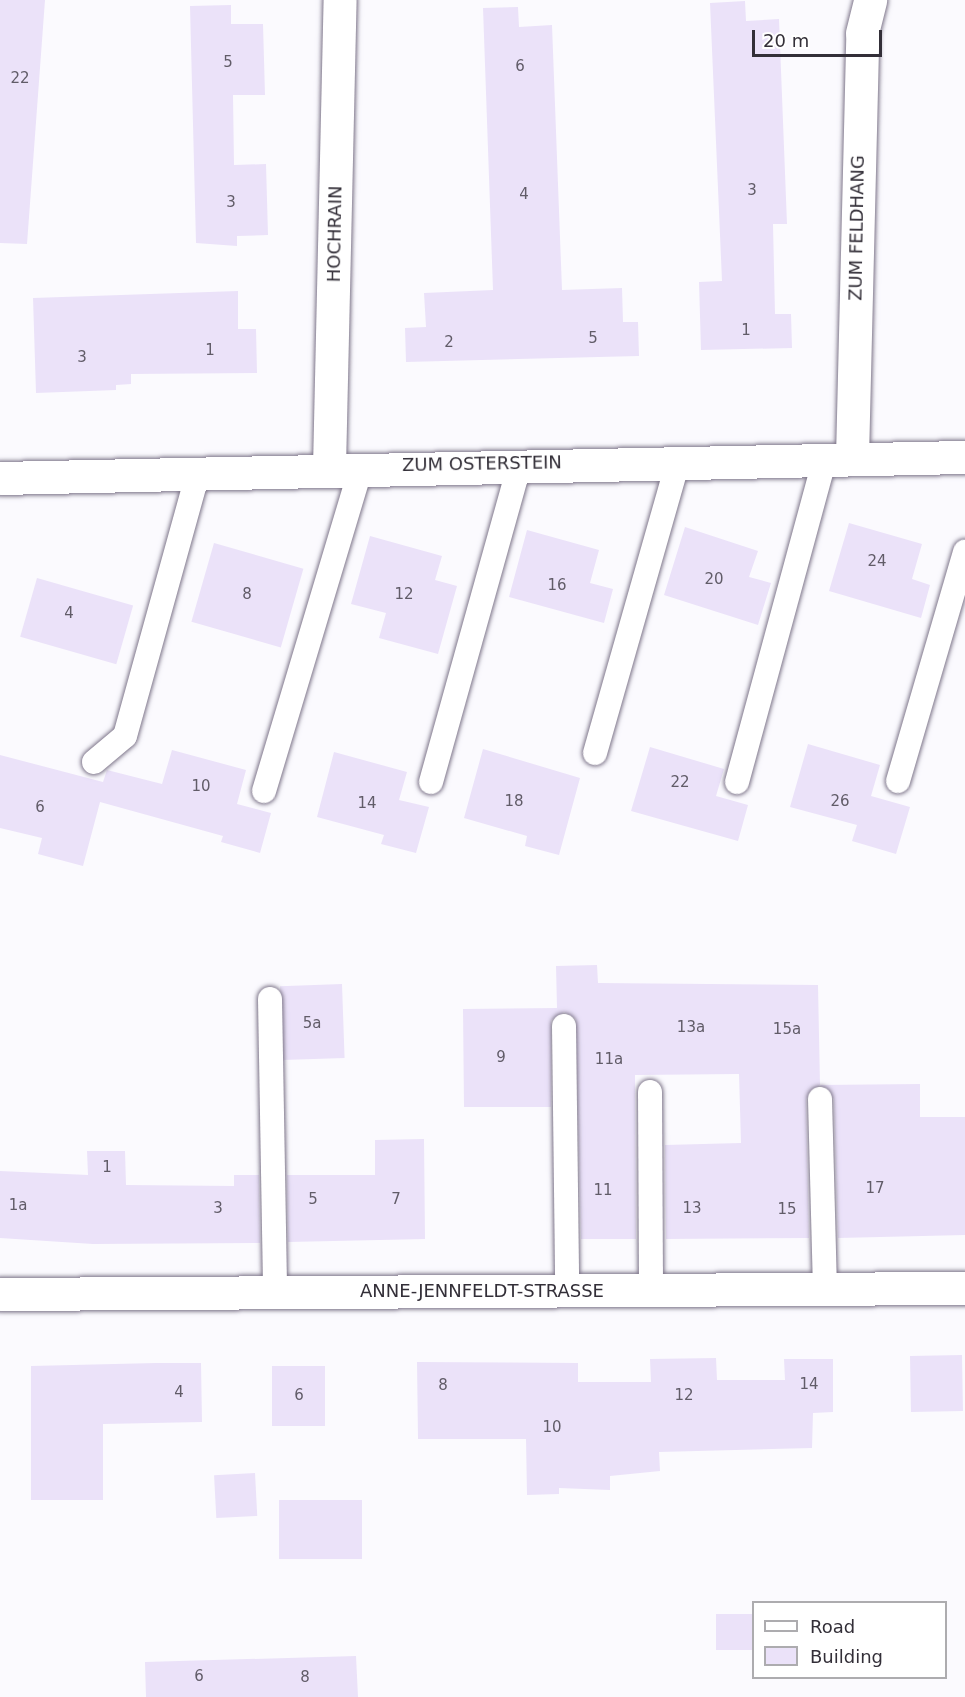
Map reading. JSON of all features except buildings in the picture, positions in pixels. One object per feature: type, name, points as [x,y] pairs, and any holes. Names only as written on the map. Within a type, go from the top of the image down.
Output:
[{"type":"street","name":"HOCHRAIN","points":[[329,467],[340,0]]},
{"type":"street","name":"ZUM FELDHANG","points":[[838,457],[862,33],[870,0]]},
{"type":"street","name":"ZUM OSTERSTEIN","points":[[0,478],[329,467],[838,457],[965,457]]},
{"type":"street","name":"ANNE-JENNFELDT-STRASSE","points":[[0,1294],[965,1288]]},
{"type":"lane","points":[[737,782],[838,457]]},
{"type":"lane","points":[[595,753],[678,461]]},
{"type":"lane","points":[[431,782],[520,464]]},
{"type":"lane","points":[[264,791],[361,467]]},
{"type":"lane","points":[[94,762],[125,736],[198,472]]},
{"type":"lane","points":[[898,780],[965,552]]},
{"type":"lane","points":[[270,999],[275,1292]]},
{"type":"lane","points":[[564,1026],[567,1290]]},
{"type":"lane","points":[[650,1092],[651,1289]]},
{"type":"lane","points":[[820,1100],[825,1289]]}]
